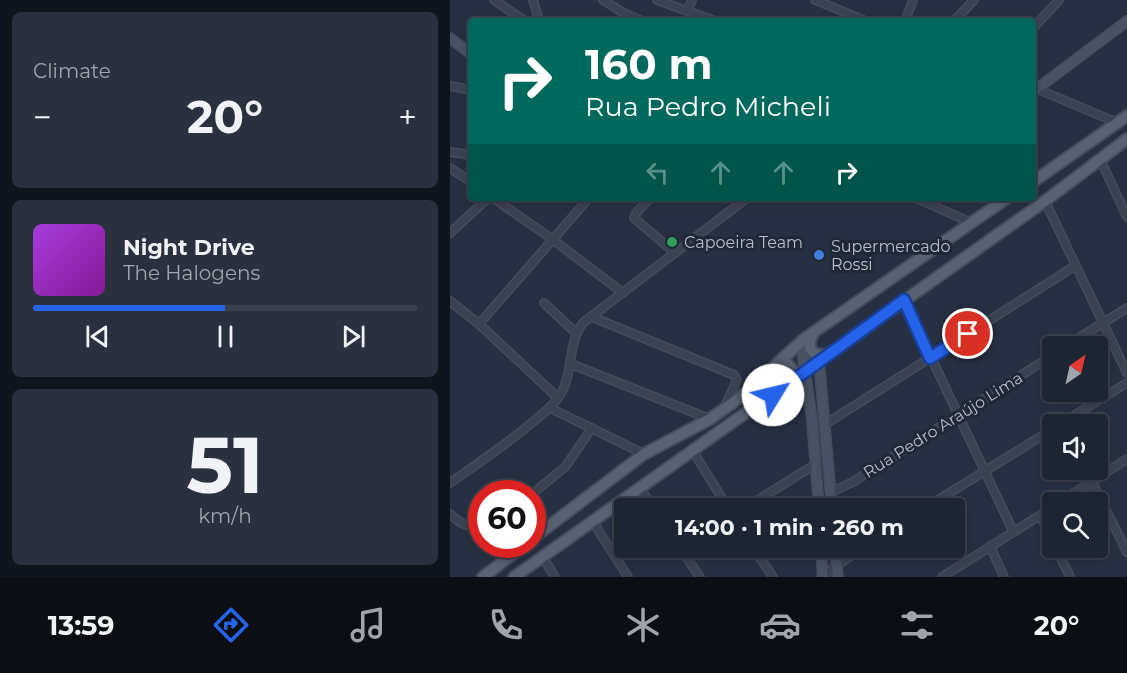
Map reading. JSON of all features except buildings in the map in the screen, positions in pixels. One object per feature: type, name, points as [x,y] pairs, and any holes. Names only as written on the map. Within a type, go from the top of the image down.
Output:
[{"type":"main road","points":[[1036,88],[1127,21]]},
{"type":"main road","points":[[450,38],[468,52]]},
{"type":"main road","points":[[1036,180],[1123,120]]},
{"type":"main road","points":[[546,556],[1045,201],[1127,139]]},
{"type":"main road","points":[[546,528],[644,454],[710,419],[742,396],[809,336],[1003,201]]},
{"type":"main road","points":[[809,336],[810,348],[822,358]]},
{"type":"main road","points":[[809,336],[803,350],[818,498]]},
{"type":"main road","points":[[783,358],[793,371],[790,383]]},
{"type":"main road","points":[[822,358],[831,498]]},
{"type":"main road","points":[[483,577],[508,558]]},
{"type":"main road","points":[[514,577],[543,558]]},
{"type":"main road","points":[[821,558],[822,577]]},
{"type":"main road","points":[[836,558],[838,577]]},
{"type":"street","points":[[494,0],[521,18]]},
{"type":"street","points":[[534,0],[538,18]]},
{"type":"street","points":[[603,0],[636,18]]},
{"type":"street","points":[[657,0],[707,18]]},
{"type":"street","points":[[687,11],[692,0]]},
{"type":"street","points":[[815,0],[859,18]]},
{"type":"street","points":[[905,18],[913,0]]},
{"type":"street","points":[[957,18],[974,0]]},
{"type":"street","points":[[1036,25],[1059,0]]},
{"type":"street","points":[[450,86],[468,89]]},
{"type":"street","points":[[1036,89],[1123,120]]},
{"type":"street","points":[[450,152],[468,154]]},
{"type":"street","points":[[1100,159],[1127,217]]},
{"type":"street","points":[[450,168],[468,180]]},
{"type":"street","points":[[450,233],[485,201]]},
{"type":"street","points":[[497,201],[623,293]]},
{"type":"street","points":[[479,324],[586,201]]},
{"type":"street","points":[[647,201],[634,218],[675,253]]},
{"type":"street","points":[[450,483],[499,450],[550,408],[566,383],[576,333],[584,322],[743,201]]},
{"type":"street","points":[[923,201],[972,223]]},
{"type":"street","points":[[1045,201],[1127,373]]},
{"type":"street","points":[[825,425],[1075,266]]},
{"type":"street","points":[[450,300],[558,398]]},
{"type":"street","points":[[904,300],[1013,531]]},
{"type":"street","points":[[544,303],[576,333]]},
{"type":"street","points":[[1082,336],[1127,308]]},
{"type":"street","points":[[592,317],[734,375],[737,380],[723,409]]},
{"type":"street","name":"Rua Pedro Araújo Lima","points":[[831,492],[853,482],[1042,362]]},
{"type":"street","points":[[571,364],[710,419]]},
{"type":"street","points":[[1076,414],[1127,383]]},
{"type":"street","points":[[550,408],[644,454]]},
{"type":"street","points":[[546,483],[566,467],[592,428]]},
{"type":"street","points":[[942,498],[1042,436]]},
{"type":"street","points":[[693,451],[722,498]]},
{"type":"street","points":[[1076,492],[1127,459]]},
{"type":"street","points":[[761,498],[816,464]]},
{"type":"street","points":[[1092,482],[1127,552]]},
{"type":"street","points":[[640,488],[647,498]]},
{"type":"street","points":[[450,514],[468,526]]},
{"type":"street","points":[[942,577],[1040,515],[1042,519]]},
{"type":"street","points":[[593,522],[628,577]]},
{"type":"street","points":[[990,546],[1004,577]]},
{"type":"street","points":[[543,558],[555,577]]},
{"type":"street","points":[[687,558],[700,577]]},
{"type":"street","points":[[760,558],[773,577]]},
{"type":"street","points":[[822,577],[847,558]]},
{"type":"street","points":[[1061,558],[1070,577]]},
{"type":"place","name":"Capoeira Team","points":[[672,242]]},
{"type":"place","name":"Supermercado Rossi","points":[[819,255]]},
{"type":"route","points":[[773,395],[904,300],[930,358],[968,334]]}]
